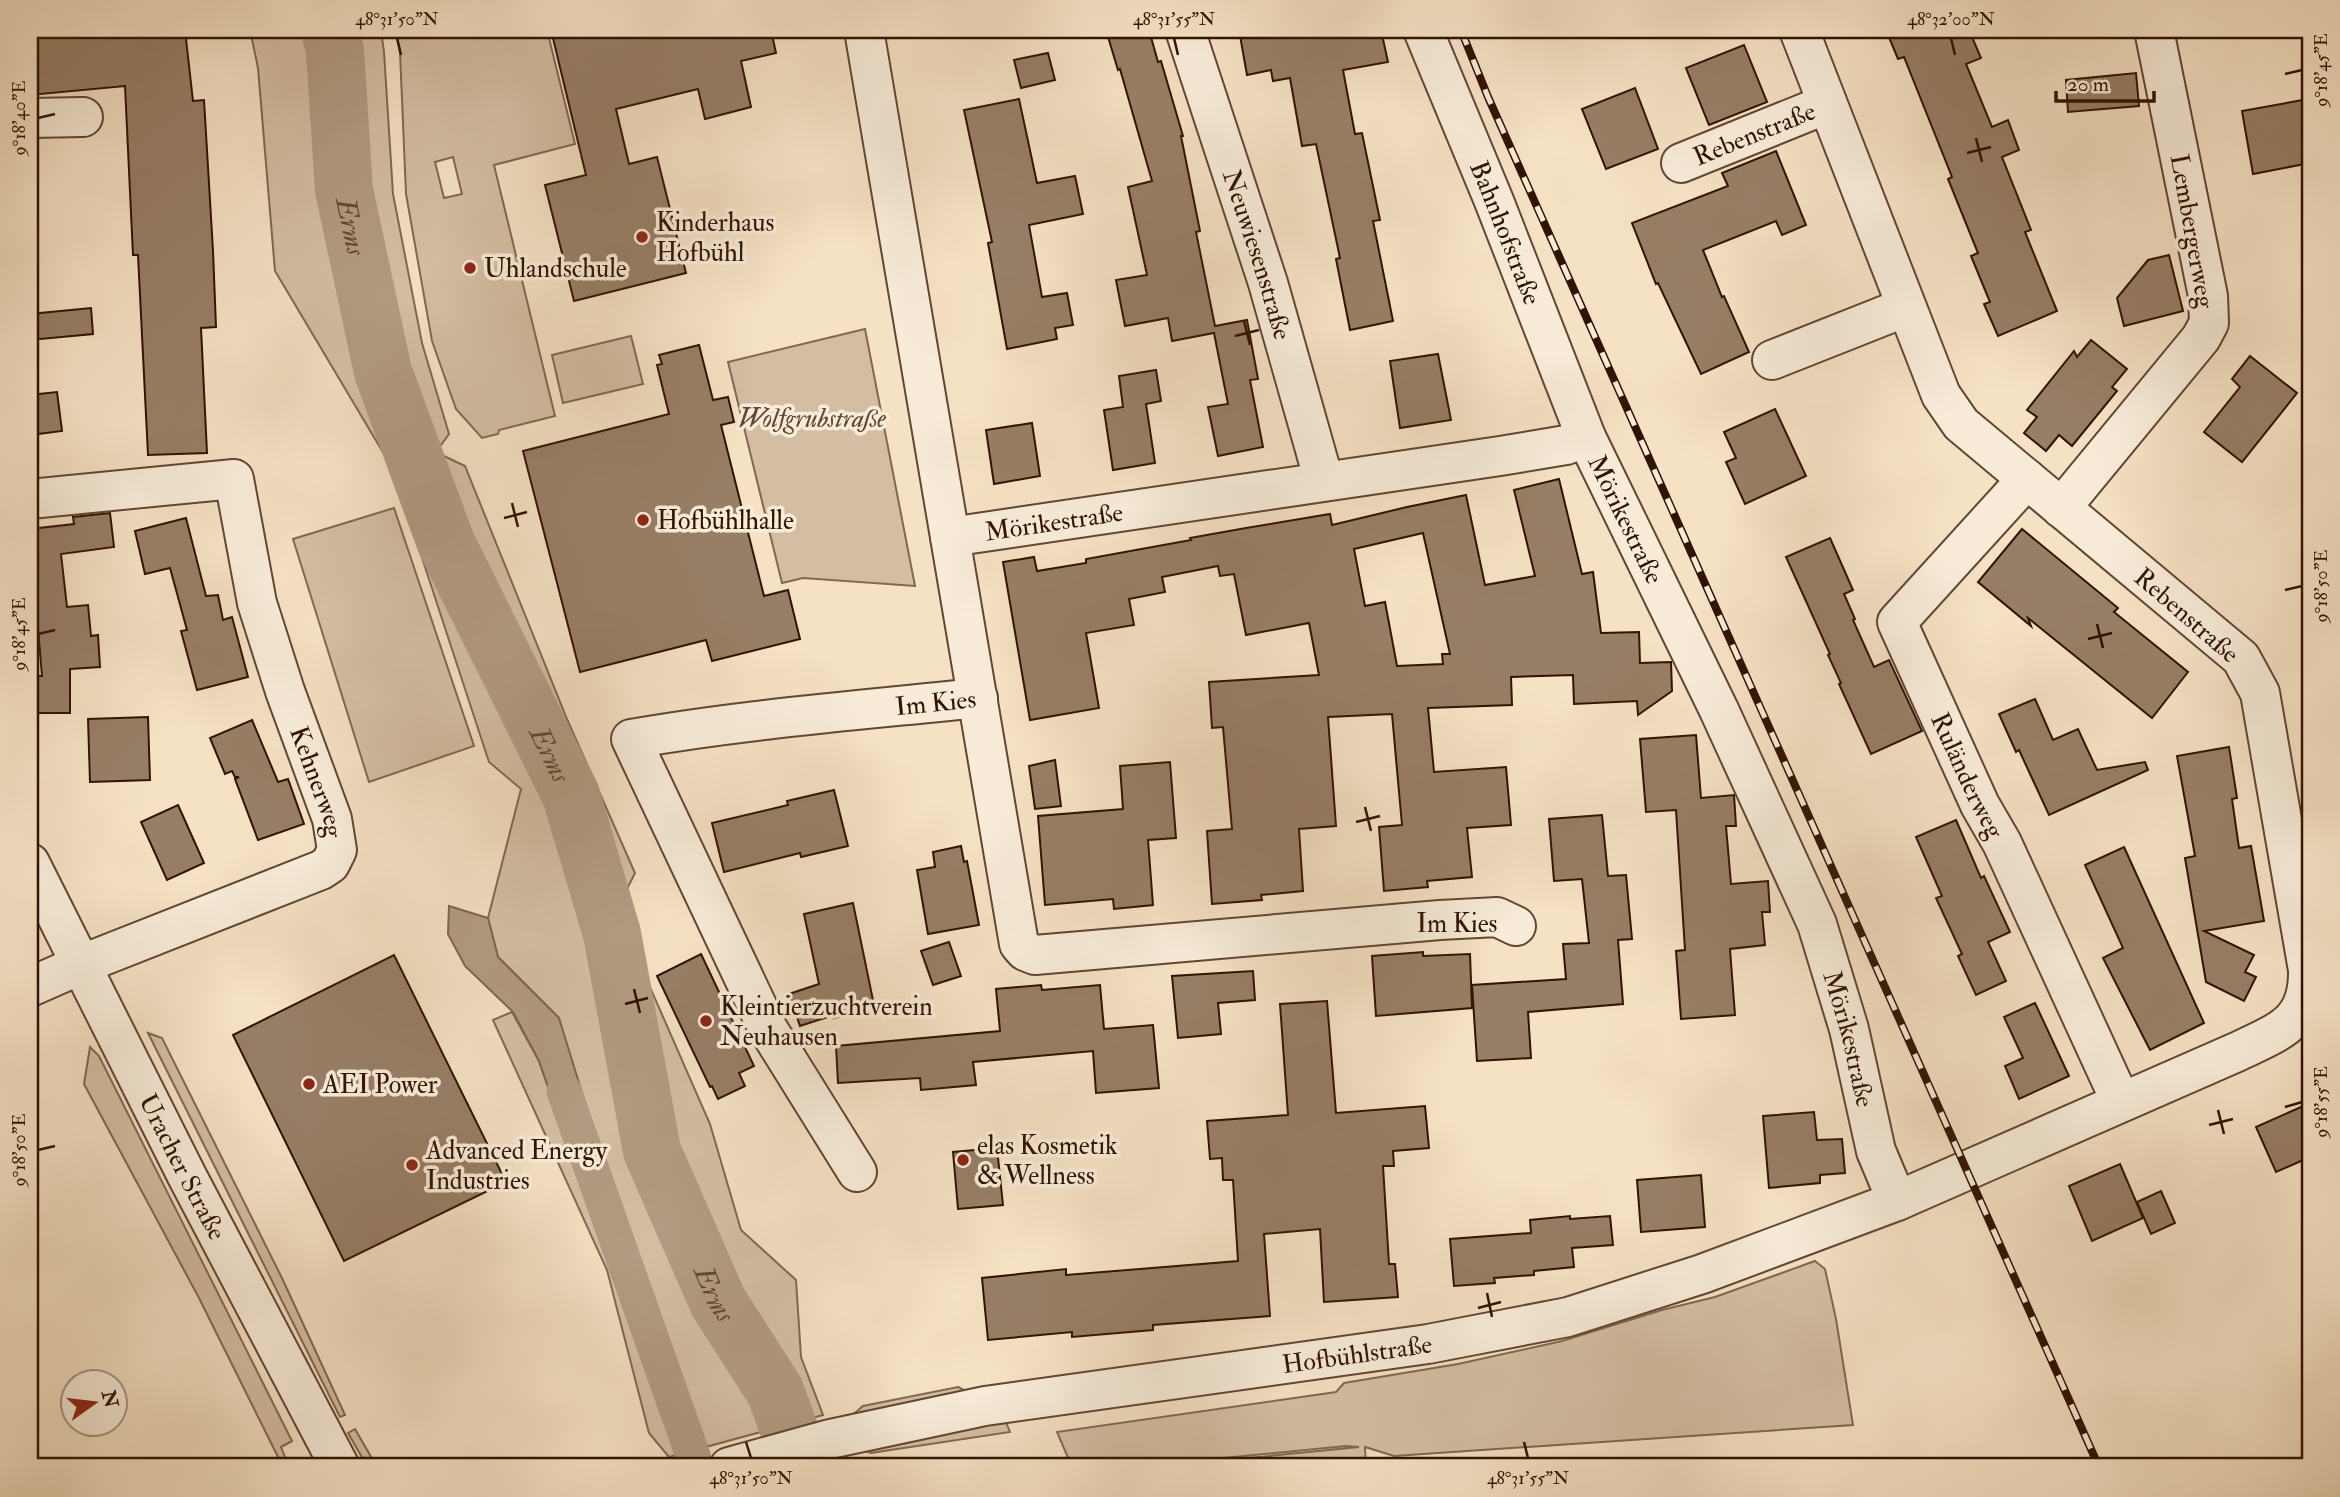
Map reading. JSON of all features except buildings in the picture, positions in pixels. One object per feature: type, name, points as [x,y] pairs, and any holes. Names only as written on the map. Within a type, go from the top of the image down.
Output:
[{"type":"street","points":[[864,30],[978,698]]},
{"type":"street","name":"Neuwiesenstraße","points":[[1185,30],[1268,284],[1324,481]]},
{"type":"street","name":"Bahnhofstraße","points":[[1423,30],[1494,201],[1586,438]]},
{"type":"street","name":"Rebenstraße","points":[[1799,30],[1941,395],[1961,424],[2241,658],[2260,693],[2308,970],[2304,1005],[2297,1017],[2283,1030],[1966,1170]]},
{"type":"street","name":"Lembergerweg","points":[[2061,508],[2201,338],[2209,323],[2206,282],[2154,30]]},
{"type":"street","name":"Rebenstraße","points":[[1681,163],[1827,104]]},
{"type":"street","points":[[30,118],[83,117]]},
{"type":"street","points":[[1772,360],[1906,307]]},
{"type":"street","name":"Mörikestraße","points":[[950,537],[1553,448],[1586,438],[1719,710],[1809,903],[1849,1029],[1876,1151],[1897,1201]]},
{"type":"street","name":"Kehnerweg","points":[[30,499],[234,479],[257,603],[285,691],[332,819],[337,850],[330,864],[321,870],[80,965]]},
{"type":"street","name":"Ruländerweg","points":[[2027,479],[1897,622],[1980,805],[2002,843],[2121,1102]]},
{"type":"street","name":"Im Kies","points":[[857,1172],[768,1029],[631,739],[775,719],[978,698],[1019,944],[1025,951],[1035,955],[1461,919],[1497,918],[1516,926]]},
{"type":"street","name":"Uracher Straße","points":[[30,863],[231,1262],[340,1467]]},
{"type":"street","points":[[30,987],[80,965]]},
{"type":"street","name":"Hofbühlstraße","points":[[729,1467],[830,1439],[985,1406],[1427,1345],[1568,1317],[1702,1274],[1897,1201],[1966,1170]]},
{"type":"green space","points":[[250,30],[381,30],[393,194],[422,343],[449,434],[441,445],[387,459],[275,271],[258,68]]},
{"type":"green space","points":[[396,30],[547,30],[575,144],[494,165],[555,416],[499,430],[498,434],[482,438],[456,409],[432,341],[406,194],[400,52]],"holes":[[[453,157],[462,194],[444,198],[435,162]]]},
{"type":"green space","name":"Wolfgrubstraße","points":[[865,329],[915,586],[803,578],[782,583],[728,362]]},
{"type":"green space","points":[[631,336],[643,384],[563,403],[552,355]]},
{"type":"green space","points":[[444,456],[465,466],[567,719],[635,873],[625,893],[628,937],[710,1124],[741,1230],[796,1280],[801,1357],[823,1415],[669,1457],[649,1433],[607,1270],[493,1020],[512,1012],[539,1061],[566,1139],[559,1018],[498,957],[488,918],[521,789],[489,762],[404,503],[390,470]]},
{"type":"green space","points":[[394,508],[474,746],[369,782],[293,539]]},
{"type":"green space","points":[[148,1033],[162,1038],[282,1278],[345,1415],[340,1417]]},
{"type":"green space","points":[[90,1047],[99,1056],[292,1441],[281,1447],[289,1467],[283,1467],[199,1298],[84,1084]]},
{"type":"green space","points":[[1815,1261],[1825,1269],[1853,1425],[1394,1456],[1365,1447],[1366,1467],[1229,1467],[1228,1460],[1359,1447],[1346,1446],[1224,1458],[1225,1467],[1072,1467],[1057,1432],[1336,1392],[1344,1383],[1458,1364],[1562,1341],[1662,1310],[1715,1297]]},
{"type":"green space","points":[[958,1387],[964,1390],[963,1393],[848,1419],[863,1406]]},
{"type":"green space","points":[[1006,1422],[1010,1432],[871,1453],[854,1447]]},
{"type":"green space","points":[[355,1429],[377,1467],[367,1466],[348,1433]]},
{"type":"shaded area","points":[[449,906],[488,918],[498,957],[559,1018],[595,1135],[566,1139],[539,1061],[513,1012],[465,966],[448,934]]},
{"type":"waterway","name":"Erms","points":[[330,30],[335,51],[344,190],[383,372],[446,543],[571,795],[612,934],[652,1151],[718,1302],[775,1391],[803,1467]]},
{"type":"waterway","points":[[564,1091],[697,1467]]},
{"type":"railway","points":[[1461,30],[1488,97],[2099,1467]]},
{"type":"place","name":"Kinderhaus Hofbühl","points":[[642,237]]},
{"type":"place","name":"Uhlandschule","points":[[470,268]]},
{"type":"place","name":"Hofbühlhalle","points":[[643,520]]},
{"type":"place","name":"Kleintierzuchtverein Neuhausen","points":[[706,1021]]},
{"type":"place","name":"AEI Power","points":[[309,1084]]},
{"type":"place","name":"elas Kosmetik & Wellness","points":[[963,1160]]},
{"type":"place","name":"Advanced Energy Industries","points":[[412,1165]]}]
